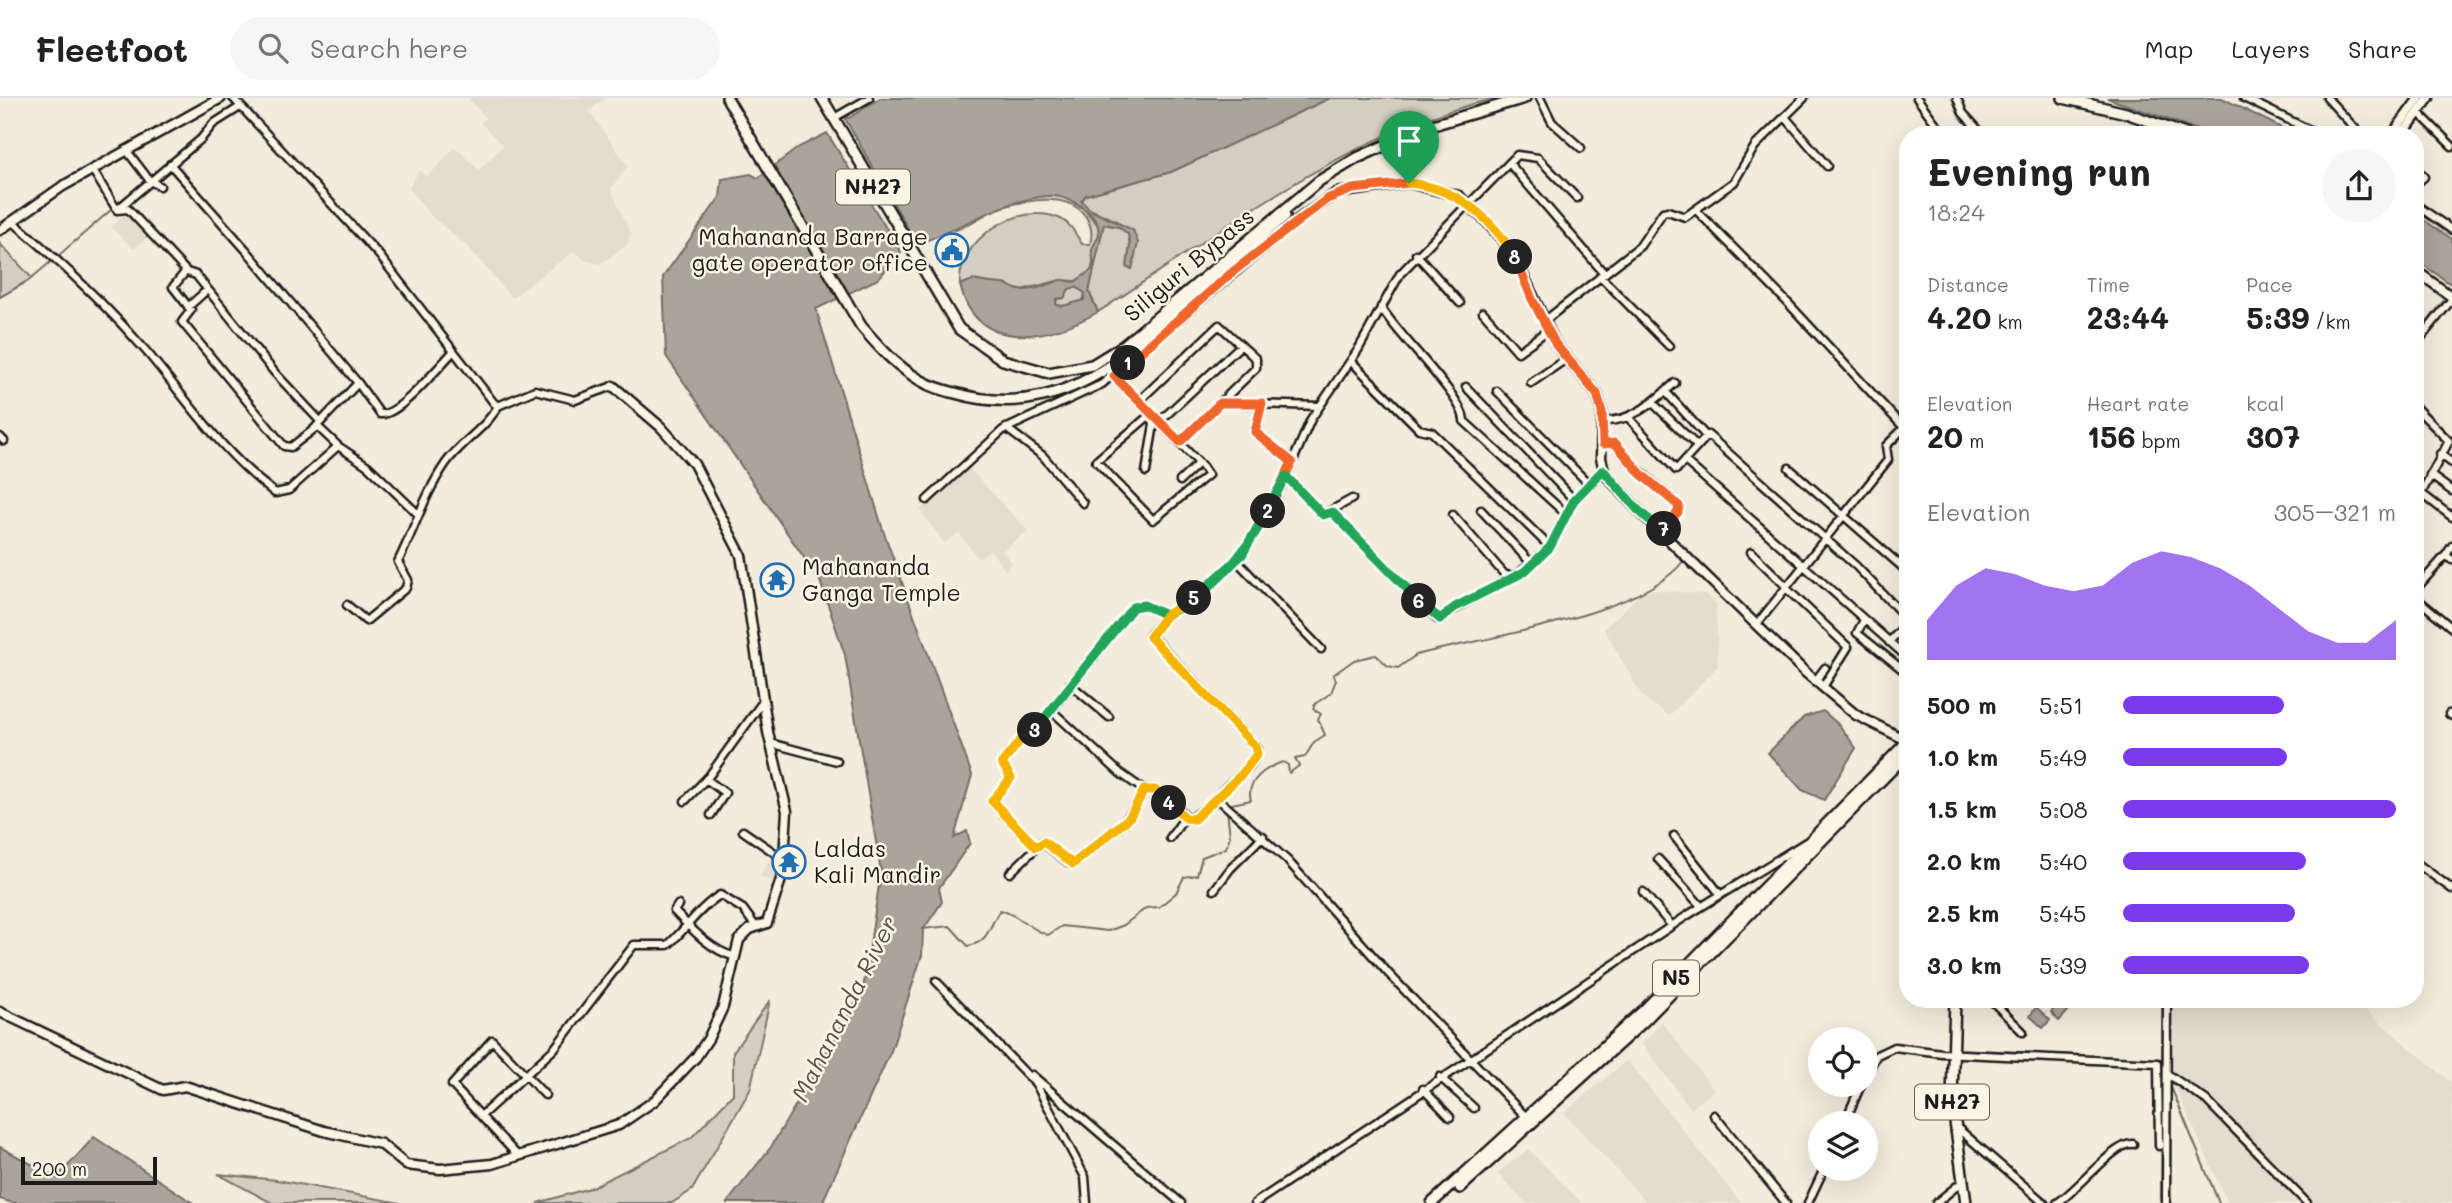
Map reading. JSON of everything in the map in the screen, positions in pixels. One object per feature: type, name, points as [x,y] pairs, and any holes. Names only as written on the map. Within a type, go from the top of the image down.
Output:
[{"type":"highway","points":[[727,98],[861,326],[890,359],[935,388],[988,400],[1036,399],[1096,377],[1345,165]]},
{"type":"highway","name":"NH27","points":[[822,98],[835,120]]},
{"type":"highway","name":"Siliguri Bypass","points":[[835,120],[949,316],[980,346],[1025,369],[1064,373],[1092,365],[1123,346],[1319,181],[1345,165],[1426,127],[1525,98]]},
{"type":"highway","points":[[2063,98],[2126,113],[2163,126]]},
{"type":"highway","name":"N5","points":[[1432,1203],[1528,1119],[1645,1009],[1899,755]]},
{"type":"highway","name":"N5","points":[[1442,1203],[1626,1039],[1899,755]]},
{"type":"highway","name":"NH27","points":[[1954,1008],[1951,1053],[1953,1125],[1966,1203]]},
{"type":"main road","points":[[0,230],[92,169],[221,98]]},
{"type":"main road","points":[[2399,126],[2419,98]]},
{"type":"main road","points":[[2409,126],[2429,98]]},
{"type":"main road","points":[[1166,320],[1180,317],[1293,223],[1336,194],[1409,183],[1450,192],[1468,205],[1512,251],[1543,325],[1566,359],[1597,394],[1603,421],[1603,470],[1637,509],[1819,684],[1856,715],[1891,734],[1899,741]]},
{"type":"main road","points":[[2424,277],[2452,298]]},
{"type":"main road","points":[[0,1012],[163,1090],[185,1086],[324,1131],[381,1144],[405,1165],[464,1168],[492,1164],[619,1125],[654,1101],[696,1057],[708,1039],[723,1007],[733,956],[742,935],[767,923],[782,881],[786,800],[770,743],[745,570],[736,540],[694,464],[661,427],[613,386]]},
{"type":"street","points":[[835,120],[869,98]]},
{"type":"street","points":[[1541,98],[1552,122],[1581,148]]},
{"type":"street","points":[[1483,313],[1518,352],[1543,325],[1647,239],[1652,225],[1663,212],[1668,211],[1683,218],[1734,182],[1755,146],[1804,98]]},
{"type":"street","points":[[1917,98],[1937,126]]},
{"type":"street","points":[[1957,98],[1964,113],[1975,126]]},
{"type":"street","points":[[2244,98],[2302,126]]},
{"type":"street","points":[[2327,98],[2353,126]]},
{"type":"street","points":[[116,208],[201,139],[236,102],[379,256],[498,406]]},
{"type":"street","points":[[2418,113],[2452,146]]},
{"type":"street","points":[[1786,118],[1827,166]]},
{"type":"street","points":[[127,150],[149,180],[160,186]]},
{"type":"street","points":[[1051,710],[1122,775],[1144,790],[1157,791],[1185,817],[1194,819],[1242,774],[1255,758],[1257,748],[1151,638],[1151,633],[1166,615],[1204,592],[1236,561],[1264,519],[1320,406],[1351,361],[1400,274],[1416,254],[1517,155],[1534,156],[1577,198]]},
{"type":"street","points":[[1509,163],[1602,275],[1669,346]]},
{"type":"street","points":[[170,164],[358,383],[374,409],[386,415],[417,390],[453,352]]},
{"type":"street","points":[[92,169],[116,208]]},
{"type":"street","points":[[116,208],[128,209],[187,272],[194,273],[338,446],[368,466],[418,514]]},
{"type":"street","points":[[1696,210],[1899,421]]},
{"type":"street","points":[[2424,210],[2452,230]]},
{"type":"street","points":[[12,221],[53,256],[147,353],[218,442],[275,493],[289,490],[338,446]]},
{"type":"street","points":[[1416,254],[1460,303]]},
{"type":"street","points":[[187,272],[173,288],[191,310],[183,323],[284,446],[293,445],[318,424],[358,383]]},
{"type":"street","points":[[188,307],[207,290]]},
{"type":"street","points":[[2424,334],[2452,298]]},
{"type":"street","points":[[1381,307],[1406,342],[1438,376],[1463,410],[1464,421],[1567,515]]},
{"type":"street","points":[[927,500],[1006,428],[1089,392],[1114,376],[1180,317]]},
{"type":"street","points":[[1139,401],[1219,325],[1256,359],[1258,365],[1180,442]]},
{"type":"street","points":[[1114,376],[1155,418],[1180,442],[1207,471],[1207,478],[1162,516],[1150,520],[1096,461],[1155,418],[1241,345]]},
{"type":"street","points":[[1531,383],[1566,359]]},
{"type":"street","points":[[1351,361],[1416,427],[1432,432],[1550,547]]},
{"type":"street","points":[[1603,421],[1628,417],[1653,403],[1675,383]]},
{"type":"street","points":[[347,606],[358,617],[367,620],[406,588],[408,580],[398,562],[410,542],[418,514],[447,463],[498,406],[531,391],[575,400],[613,386]]},
{"type":"street","points":[[1466,387],[1574,500]]},
{"type":"street","points":[[1497,391],[1588,483]]},
{"type":"street","points":[[1665,391],[1705,435],[1825,538],[1899,612]]},
{"type":"street","points":[[1220,403],[1320,406]]},
{"type":"street","points":[[1262,403],[1255,432],[1292,462]]},
{"type":"street","points":[[1653,403],[1696,445]]},
{"type":"street","points":[[2424,415],[2450,440],[2424,487]]},
{"type":"street","points":[[1628,417],[1674,469],[1678,469],[1705,435]]},
{"type":"street","points":[[1146,472],[1155,418]]},
{"type":"street","points":[[1006,428],[1043,456],[1083,503]]},
{"type":"street","points":[[1757,624],[1888,460],[1885,447],[1899,434]]},
{"type":"street","points":[[1603,444],[1615,443],[1641,474],[1679,506],[1678,512],[1662,531]]},
{"type":"street","points":[[2440,454],[2452,463]]},
{"type":"street","points":[[1685,461],[1899,650]]},
{"type":"street","points":[[1180,481],[1199,463]]},
{"type":"street","points":[[1789,468],[1899,564]]},
{"type":"street","points":[[1332,512],[1437,619],[1524,572],[1550,547],[1574,500],[1603,470]]},
{"type":"street","points":[[2430,475],[2452,491]]},
{"type":"street","points":[[1286,476],[1323,515],[1352,499]]},
{"type":"street","points":[[2424,495],[2452,517]]},
{"type":"street","points":[[1481,510],[1532,564]]},
{"type":"street","points":[[1453,514],[1493,562],[1511,577]]},
{"type":"street","points":[[2424,580],[2452,546]]},
{"type":"street","points":[[1751,552],[1848,647],[1819,684]]},
{"type":"street","points":[[2446,555],[2452,560]]},
{"type":"street","points":[[1236,561],[1321,649]]},
{"type":"street","points":[[1036,847],[992,801],[1011,778],[1002,763],[1051,710],[1135,605],[1144,605],[1166,615]]},
{"type":"street","points":[[2424,605],[2452,628]]},
{"type":"street","points":[[1864,620],[1857,633],[1899,667]]},
{"type":"street","points":[[1889,642],[1899,631]]},
{"type":"street","points":[[1819,684],[1825,668]]},
{"type":"street","points":[[1070,684],[1109,718]]},
{"type":"street","points":[[685,801],[706,779],[764,700]]},
{"type":"street","points":[[770,743],[837,761]]},
{"type":"street","points":[[706,779],[725,793],[711,815]]},
{"type":"street","points":[[1010,873],[1044,842],[1069,863],[1074,863],[1129,818],[1144,790]]},
{"type":"street","points":[[1216,799],[1263,836],[1528,1119]]},
{"type":"street","points":[[1170,838],[1185,817]]},
{"type":"street","points":[[743,831],[785,860]]},
{"type":"street","points":[[1214,890],[1231,868],[1263,836]]},
{"type":"street","points":[[1674,836],[1720,894]]},
{"type":"street","points":[[1255,1203],[1671,925],[1815,837]]},
{"type":"street","points":[[1658,859],[1701,906]]},
{"type":"street","points":[[2424,869],[2452,889]]},
{"type":"street","points":[[1643,892],[1671,925]]},
{"type":"street","points":[[482,1115],[558,1044],[633,946],[639,943],[665,946],[720,895],[746,911],[756,927]]},
{"type":"street","points":[[678,905],[674,911],[687,924],[717,950],[733,956]]},
{"type":"street","points":[[936,981],[990,1039],[1024,1070],[1040,1090],[1085,1177],[1087,1203]]},
{"type":"street","points":[[1999,1008],[2023,1032]]},
{"type":"street","points":[[2166,1203],[2169,1075],[2167,1008]]},
{"type":"street","points":[[518,1156],[452,1085],[492,1040],[545,1095]]},
{"type":"street","points":[[1878,1055],[1894,1047],[1951,1053],[2158,1063],[2159,1146]]},
{"type":"street","points":[[1024,1070],[1042,1081],[1181,1203]]},
{"type":"street","points":[[2169,1075],[2206,1100],[2307,1203]]},
{"type":"street","points":[[1440,1077],[1474,1108]]},
{"type":"street","points":[[1423,1089],[1450,1117]]},
{"type":"street","points":[[2160,1097],[2168,1097]]},
{"type":"street","points":[[1714,1115],[1786,1203]]},
{"type":"street","points":[[1953,1125],[2044,1203]]},
{"type":"street","points":[[2057,1203],[2076,1190],[2122,1145],[2133,1144]]},
{"type":"street","points":[[1808,1203],[1818,1181]]},
{"type":"street","points":[[1936,1203],[1962,1182]]},
{"type":"shaded area","points":[[468,98],[606,98],[589,111],[628,166],[611,189],[631,234],[627,245],[600,264],[585,260],[574,251],[512,298],[468,247],[431,216],[409,188],[419,170],[427,177],[455,147],[479,170],[503,146],[481,123],[486,118]]},
{"type":"shaded area","points":[[880,98],[1330,98],[1171,172],[1086,195],[1081,201],[1092,211],[1133,230],[1138,243],[1132,269],[1127,268],[1130,245],[1128,234],[1119,227],[1104,224],[1089,292],[1098,312],[1059,329],[1018,335],[999,332],[982,323],[969,308],[960,285],[973,280],[1024,290],[1060,280],[1076,281],[1093,266],[1092,250],[1099,234],[1094,218],[1072,201],[1047,196],[996,209],[917,244],[844,117],[849,118]],"holes":[[[1076,287],[1085,293],[1084,300],[1063,306],[1056,305],[1056,299],[1064,298],[1069,289]]]},
{"type":"shaded area","points":[[1330,98],[1498,98],[1443,113],[1339,158],[1240,217],[1098,312],[1089,292],[1103,224],[1119,227],[1128,234],[1130,245],[1127,268],[1138,243],[1117,221],[1083,206],[1081,201],[1086,195],[1171,172]]},
{"type":"shaded area","points":[[2107,98],[2222,98],[2278,126],[2186,126]]},
{"type":"shaded area","points":[[827,133],[901,252],[878,279],[816,309],[883,530],[972,775],[954,838],[967,831],[970,843],[939,888],[942,902],[923,930],[922,955],[891,1051],[822,1203],[727,1203],[771,1147],[863,990],[881,872],[845,655],[820,581],[666,356],[663,277],[720,197],[722,179],[751,174],[758,178],[799,147]]},
{"type":"shaded area","points":[[1060,195],[1084,209],[1098,225],[1099,236],[1091,272],[1076,281],[1061,280],[1021,290],[973,280],[960,285],[962,268],[969,253],[980,239],[1010,219],[1044,214],[1061,219],[1071,227],[1082,244],[1090,244],[1091,228],[1083,213],[1074,206],[1050,200],[1024,202],[998,209],[955,230],[973,215],[987,210],[1019,201]]},
{"type":"shaded area","points":[[129,211],[151,234],[134,249],[111,227]]},
{"type":"shaded area","points":[[2424,220],[2452,239],[2452,285],[2424,265]]},
{"type":"shaded area","points":[[0,244],[32,278],[0,297]]},
{"type":"shaded area","points":[[1076,287],[1085,293],[1083,301],[1056,305],[1057,299],[1064,298],[1069,289]]},
{"type":"shaded area","points":[[968,467],[1028,531],[1002,551],[1012,563],[1005,571],[991,550],[978,558],[959,533],[944,543],[920,510]]},
{"type":"shaded area","points":[[1652,590],[1705,594],[1716,604],[1718,666],[1669,716],[1642,696],[1604,629],[1640,594]]},
{"type":"shaded area","points":[[1823,711],[1839,725],[1856,748],[1824,800],[1802,790],[1768,753],[1804,717]]},
{"type":"shaded area","points":[[773,855],[784,861],[778,883],[760,876]]},
{"type":"shaded area","points":[[770,1000],[750,1090],[692,1190],[672,1203],[537,1203],[590,1188],[691,1138],[733,1094],[733,1052]]},
{"type":"shaded area","points":[[2037,1008],[2050,1020],[2043,1028],[2030,1016]]},
{"type":"shaded area","points":[[2055,1008],[2070,1009],[2059,1021],[2051,1012]]},
{"type":"shaded area","points":[[2174,1008],[2363,1008],[2452,1083],[2452,1203],[2228,1203],[2173,1083]]},
{"type":"shaded area","points":[[1662,1022],[1714,1090],[1691,1109],[1642,1044]]},
{"type":"shaded area","points":[[1627,1060],[1741,1203],[1647,1203],[1564,1113]]},
{"type":"shaded area","points":[[94,1137],[193,1203],[13,1203],[0,1199],[0,1147],[57,1178]]},
{"type":"shaded area","points":[[1528,1149],[1582,1203],[1527,1203],[1518,1196],[1498,1173]]},
{"type":"shaded area","points":[[218,1174],[277,1180],[400,1203],[272,1203]]},
{"type":"waterway","points":[[240,104],[247,98]]},
{"type":"waterway","points":[[219,117],[229,110]]},
{"type":"waterway","name":"Mahananda River","points":[[857,203],[891,183]]},
{"type":"waterway","points":[[117,206],[126,198]]},
{"type":"waterway","points":[[58,256],[112,209]]},
{"type":"waterway","points":[[0,297],[27,282],[54,259]]},
{"type":"waterway","points":[[2424,328],[2445,300]]},
{"type":"waterway","points":[[1232,804],[1251,800],[1254,781],[1270,767],[1283,762],[1288,765],[1289,773],[1299,766],[1295,759],[1305,757],[1314,742],[1325,735],[1318,719],[1321,714],[1313,709],[1315,704],[1331,693],[1336,680],[1333,675],[1354,660],[1376,655],[1388,666],[1398,668],[1416,655],[1560,622],[1635,596],[1664,579],[1684,560]]},
{"type":"waterway","points":[[922,929],[950,926],[968,946],[985,937],[1000,910],[1048,935],[1062,926],[1108,931],[1124,925],[1146,908],[1159,907],[1176,893],[1184,877],[1197,875],[1202,857],[1226,848],[1230,836],[1227,811]]},
{"type":"waterway","points":[[2162,1203],[2164,1008]]},
{"type":"waterway","points":[[2171,1087],[2219,1203]]},
{"type":"place","name":"Mahananda Barrage gate operator office","points":[[952,250]]},
{"type":"place","name":"Mahananda Ganga Temple","points":[[777,580]]},
{"type":"place","name":"Laldas Kali Mandir","points":[[789,862]]},
{"type":"route","points":[[1409,183],[1353,189],[1336,194],[1307,212],[1185,312],[1114,376],[1180,442],[1220,403],[1262,403],[1255,432],[1292,462],[1286,476],[1283,484],[1242,555],[1204,592],[1170,614],[1166,615],[1144,605],[1133,607],[1056,701],[1036,730],[1020,741],[1002,763],[1011,778],[992,802],[1036,847],[1044,842],[1069,863],[1074,863],[1129,818],[1136,800],[1146,789],[1157,791],[1184,816],[1190,820],[1194,819],[1242,774],[1255,758],[1257,748],[1150,635],[1166,615],[1204,592],[1234,563],[1242,555],[1286,476],[1323,515],[1332,512],[1437,619],[1524,572],[1550,547],[1574,500],[1603,470],[1620,492],[1662,531],[1678,512],[1678,505],[1641,474],[1615,443],[1603,444],[1602,412],[1597,394],[1556,345],[1532,299],[1517,260],[1504,241],[1459,197],[1422,184],[1409,183]]}]
